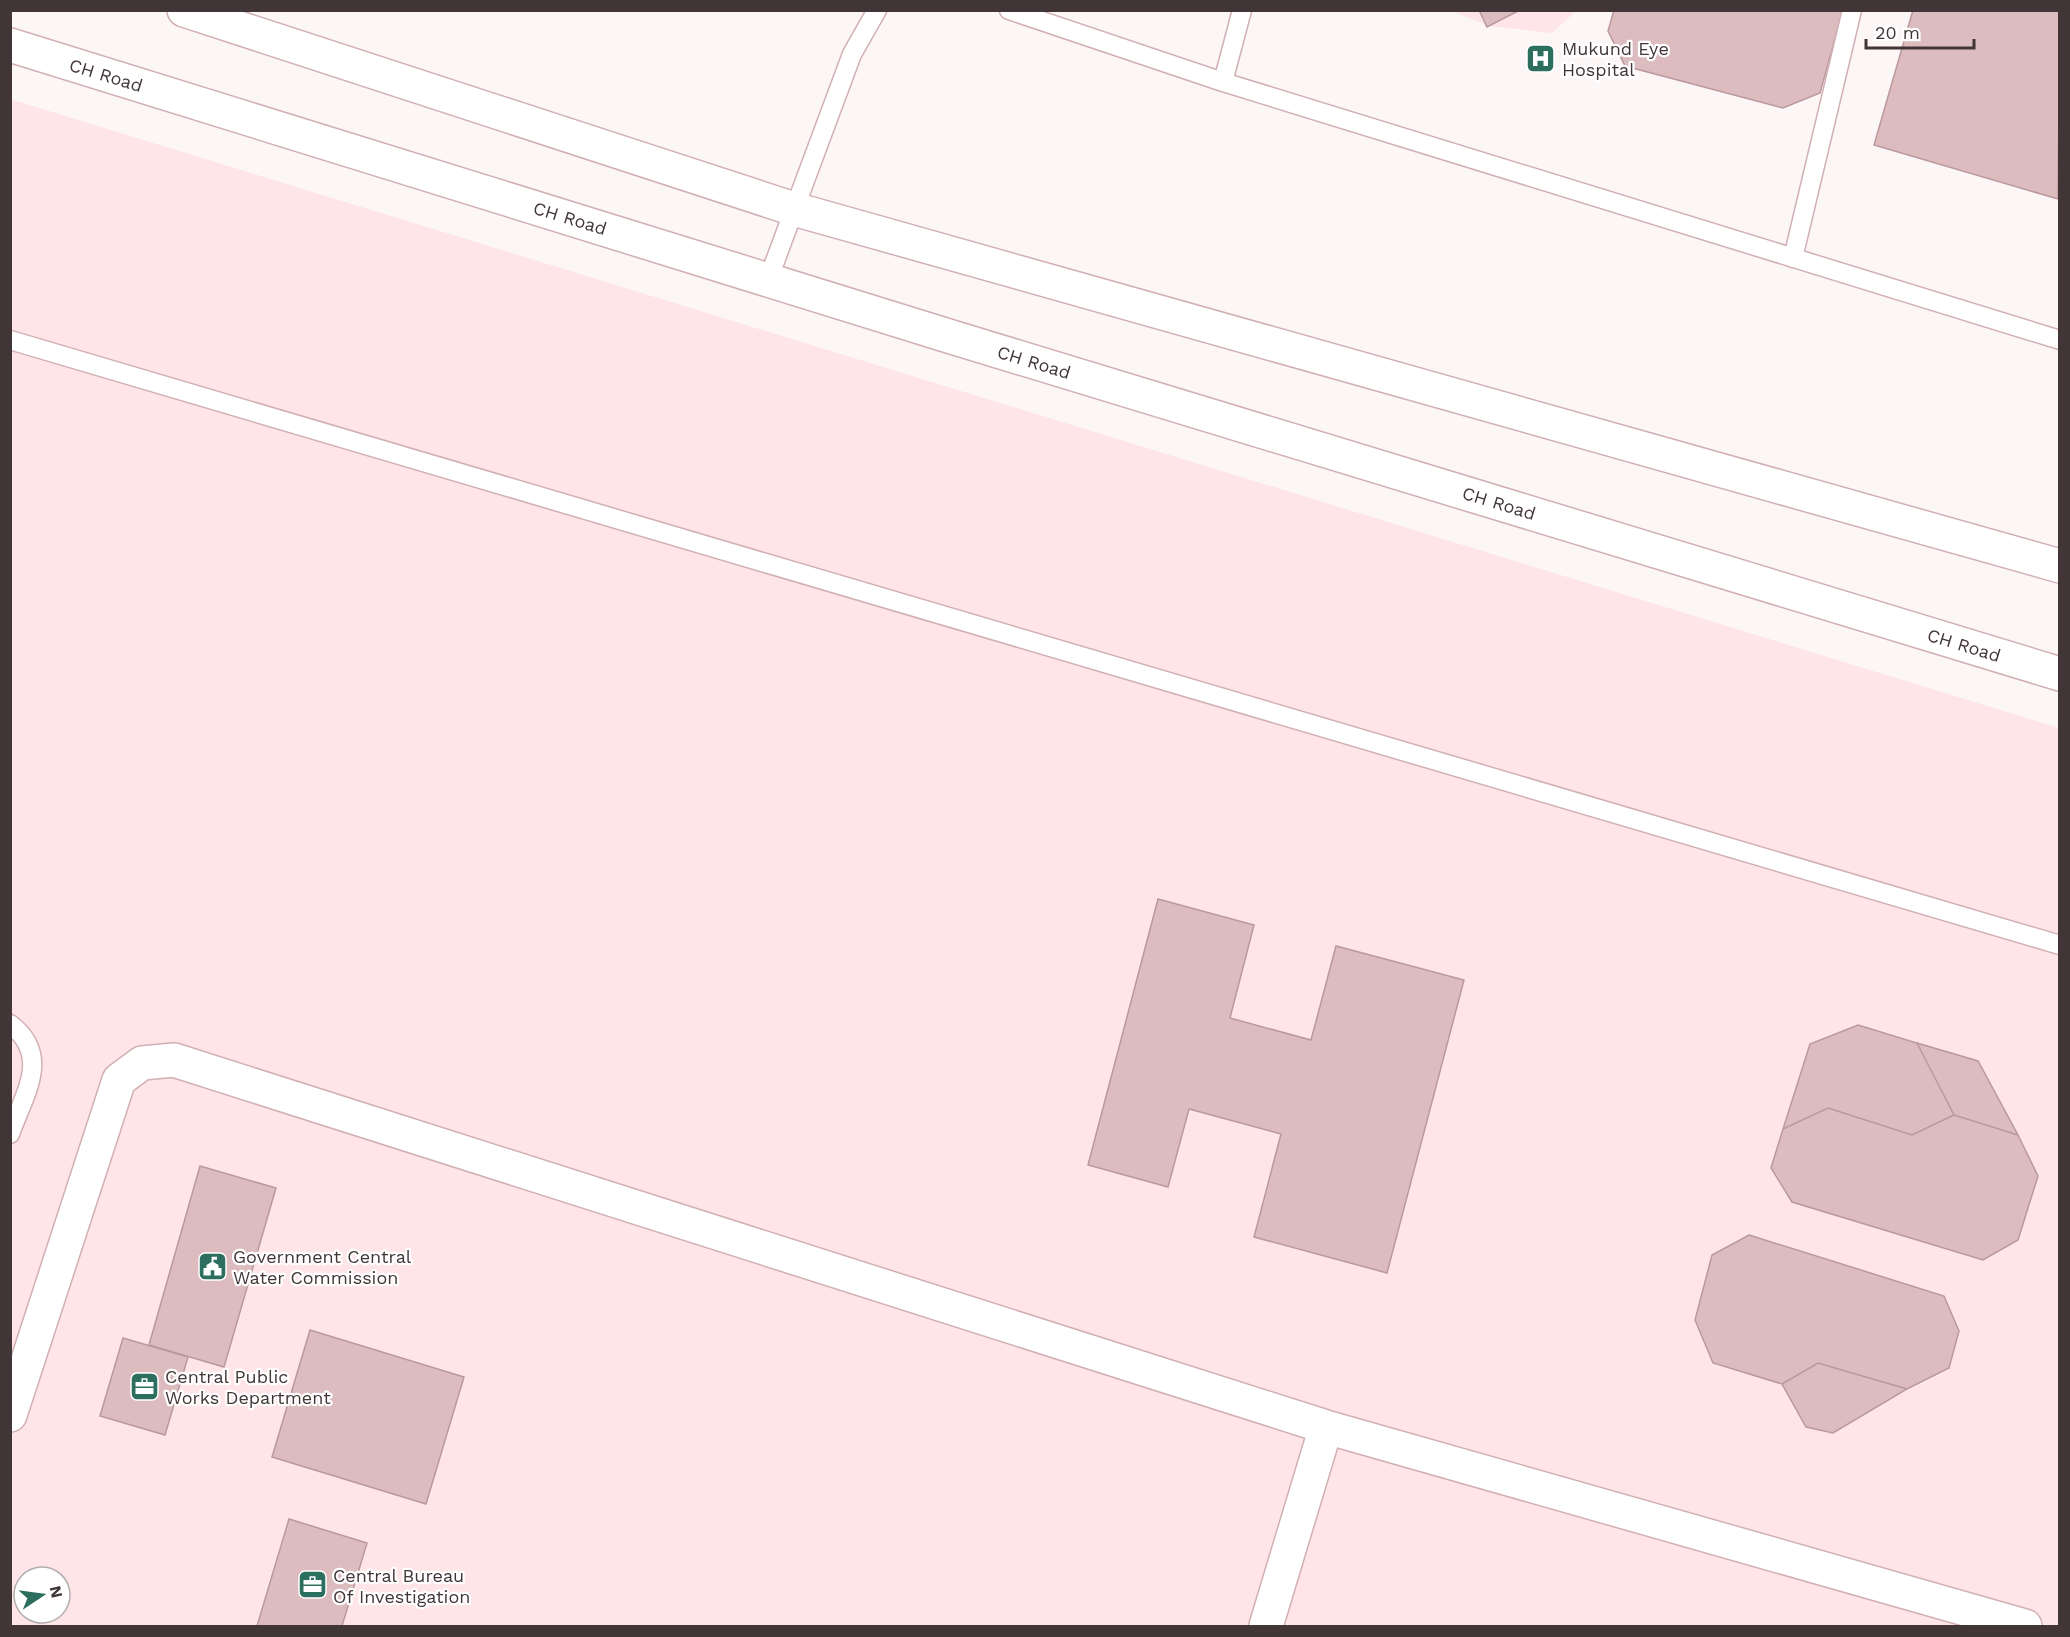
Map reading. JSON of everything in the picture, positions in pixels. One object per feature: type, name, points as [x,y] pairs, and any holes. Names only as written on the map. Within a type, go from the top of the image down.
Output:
[{"type":"street","points":[[184,10],[794,209],[2060,566]]},
{"type":"street","name":"CH Road","points":[[10,45],[768,280],[2060,674]]},
{"type":"street","points":[[10,1415],[118,1080],[142,1063],[174,1060],[1326,1427],[2025,1626]]},
{"type":"street","points":[[1266,1626],[1326,1427]]},
{"type":"lane","points":[[768,280],[852,54],[877,10]]},
{"type":"lane","points":[[1009,10],[1040,15],[1223,82],[2060,340]]},
{"type":"lane","points":[[1223,82],[1242,10]]},
{"type":"lane","points":[[1793,258],[1852,10]]},
{"type":"lane","points":[[10,339],[2060,945]]},
{"type":"lane","points":[[10,1024],[26,1037],[35,1064],[10,1134]]},
{"type":"shaded area","points":[[1451,11],[1576,11],[1552,33],[1489,26]]},
{"type":"shaded area","points":[[10,99],[2059,728],[2059,1626],[11,1626]]},
{"type":"building","points":[[1479,10],[1520,10],[1487,27]]},
{"type":"building","points":[[1614,10],[1843,10],[1820,93],[1783,108],[1625,66],[1608,31]]},
{"type":"building","points":[[1913,10],[2060,10],[2058,199],[1874,145]]},
{"type":"building","points":[[1158,899],[1254,925],[1230,1018],[1311,1040],[1336,946],[1464,980],[1387,1273],[1254,1237],[1281,1134],[1189,1109],[1168,1187],[1088,1165]]},
{"type":"building","points":[[1858,1025],[1917,1043],[1954,1115],[1912,1135],[1828,1108],[1783,1129],[1810,1044]]},
{"type":"building","points":[[1917,1043],[1978,1061],[2018,1135],[1954,1115]]},
{"type":"building","points":[[1828,1108],[1912,1135],[1954,1115],[2018,1135],[2038,1176],[2018,1240],[1983,1260],[1792,1202],[1771,1168],[1783,1129]]},
{"type":"building","name":"Government Central Water Commission","points":[[200,1166],[276,1188],[224,1367],[149,1345]]},
{"type":"building","points":[[1749,1235],[1944,1296],[1959,1331],[1949,1368],[1907,1389],[1818,1363],[1782,1384],[1713,1363],[1695,1320],[1712,1255]]},
{"type":"building","points":[[310,1330],[464,1377],[426,1504],[272,1457]]},
{"type":"building","name":"Central Public Works Department","points":[[123,1338],[188,1357],[165,1435],[100,1416]]},
{"type":"building","points":[[1818,1363],[1907,1389],[1833,1433],[1806,1427],[1782,1384]]},
{"type":"building","name":"Central Bureau Of Investigation","points":[[289,1519],[367,1543],[342,1626],[257,1626]]},
{"type":"place","name":"Mukund Eye Hospital","points":[[1541,58]]},
{"type":"place","name":"Government Central Water Commission","points":[[212,1266]]},
{"type":"place","name":"Central Public Works Department","points":[[144,1386]]},
{"type":"place","name":"Central Bureau Of Investigation","points":[[312,1585]]}]
